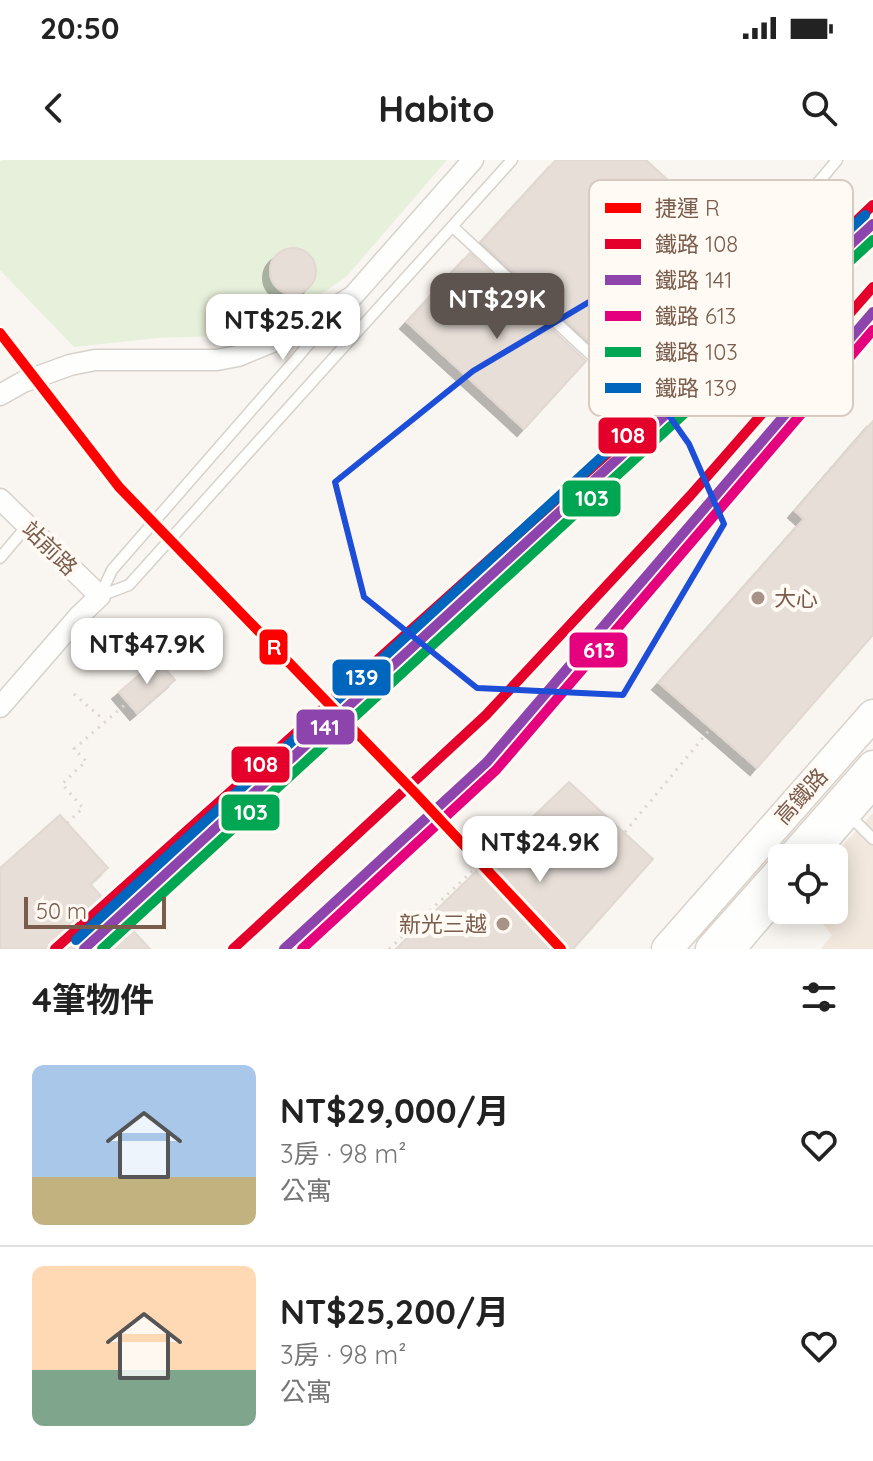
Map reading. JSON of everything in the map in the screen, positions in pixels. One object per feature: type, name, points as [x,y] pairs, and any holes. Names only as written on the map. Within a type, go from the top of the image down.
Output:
[{"type":"street","points":[[0,395],[45,373],[95,360],[188,361],[238,356],[294,333],[353,296],[473,160]]},
{"type":"street","name":"站前路","points":[[0,499],[100,596]]},
{"type":"street","points":[[0,707],[100,596]]},
{"type":"street","name":"高鐵路","points":[[667,949],[873,715]]},
{"type":"street","name":"高鐵路","points":[[804,844],[873,766]]},
{"type":"street","points":[[826,844],[873,789]]},
{"type":"street","points":[[711,949],[768,885]]},
{"type":"street","points":[[736,949],[768,911]]},
{"type":"lane","points":[[100,596],[129,585],[512,160]]},
{"type":"lane","points":[[820,180],[837,160]]},
{"type":"lane","points":[[453,227],[589,353]]},
{"type":"lane","points":[[100,596],[112,570],[313,339],[326,311]]},
{"type":"lane","points":[[0,558],[27,526]]},
{"type":"lane","points":[[850,816],[873,839]]},
{"type":"path","points":[[74,694],[105,721]]},
{"type":"path","points":[[67,823],[83,808],[62,784],[86,761],[74,749],[128,702]]},
{"type":"path","points":[[625,832],[711,728]]},
{"type":"path","points":[[389,949],[482,862],[443,823]]},
{"type":"highlighted area","points":[[589,302],[689,444],[724,524],[623,695],[477,688],[364,597],[335,482],[473,371]]},
{"type":"shaded area","points":[[873,813],[873,949],[821,949],[832,935],[823,924],[848,924],[848,844],[844,844]]},
{"type":"green space","points":[[447,160],[347,276],[308,304],[258,327],[216,336],[157,338],[74,347],[0,270],[0,162]]},
{"type":"building","points":[[556,160],[646,160],[668,180],[589,180],[589,342],[481,242]]},
{"type":"building","points":[[293,248],[309,255],[316,271],[309,287],[293,294],[277,287],[270,271],[277,255]]},
{"type":"building","points":[[470,253],[586,361],[524,429],[407,322]]},
{"type":"building","points":[[873,421],[873,635],[757,768],[659,683],[804,519],[795,511]]},
{"type":"building","points":[[157,660],[175,680],[137,713],[119,692]]},
{"type":"building","points":[[569,782],[653,859],[573,949],[396,949]]},
{"type":"building","points":[[60,815],[108,868],[90,884],[150,949],[0,949],[0,868]]},
{"type":"metro line","name":"R","points":[[0,333],[119,487],[561,949]]},
{"type":"rail line","name":"108","points":[[853,224],[873,205]]},
{"type":"rail line","name":"139","points":[[853,226],[865,215]]},
{"type":"rail line","name":"141","points":[[853,242],[873,224]]},
{"type":"rail line","name":"103","points":[[853,258],[873,240]]},
{"type":"rail line","name":"108","points":[[853,310],[873,287]]},
{"type":"rail line","name":"141","points":[[853,335],[873,312]]},
{"type":"rail line","name":"613","points":[[853,353],[873,330]]},
{"type":"rail line","name":"139","points":[[76,940],[646,416]]},
{"type":"rail line","name":"108","points":[[55,949],[650,416]]},
{"type":"rail line","name":"141","points":[[84,949],[664,416]]},
{"type":"rail line","name":"103","points":[[102,949],[682,416]]},
{"type":"rail line","name":"108","points":[[233,949],[486,715],[690,496],[760,416]]},
{"type":"rail line","name":"141","points":[[284,949],[487,762],[784,416]]},
{"type":"rail line","name":"613","points":[[302,949],[496,770],[799,416]]},
{"type":"place","name":"大心","points":[[758,598]]},
{"type":"place","name":"新光三越","points":[[503,924]]}]
